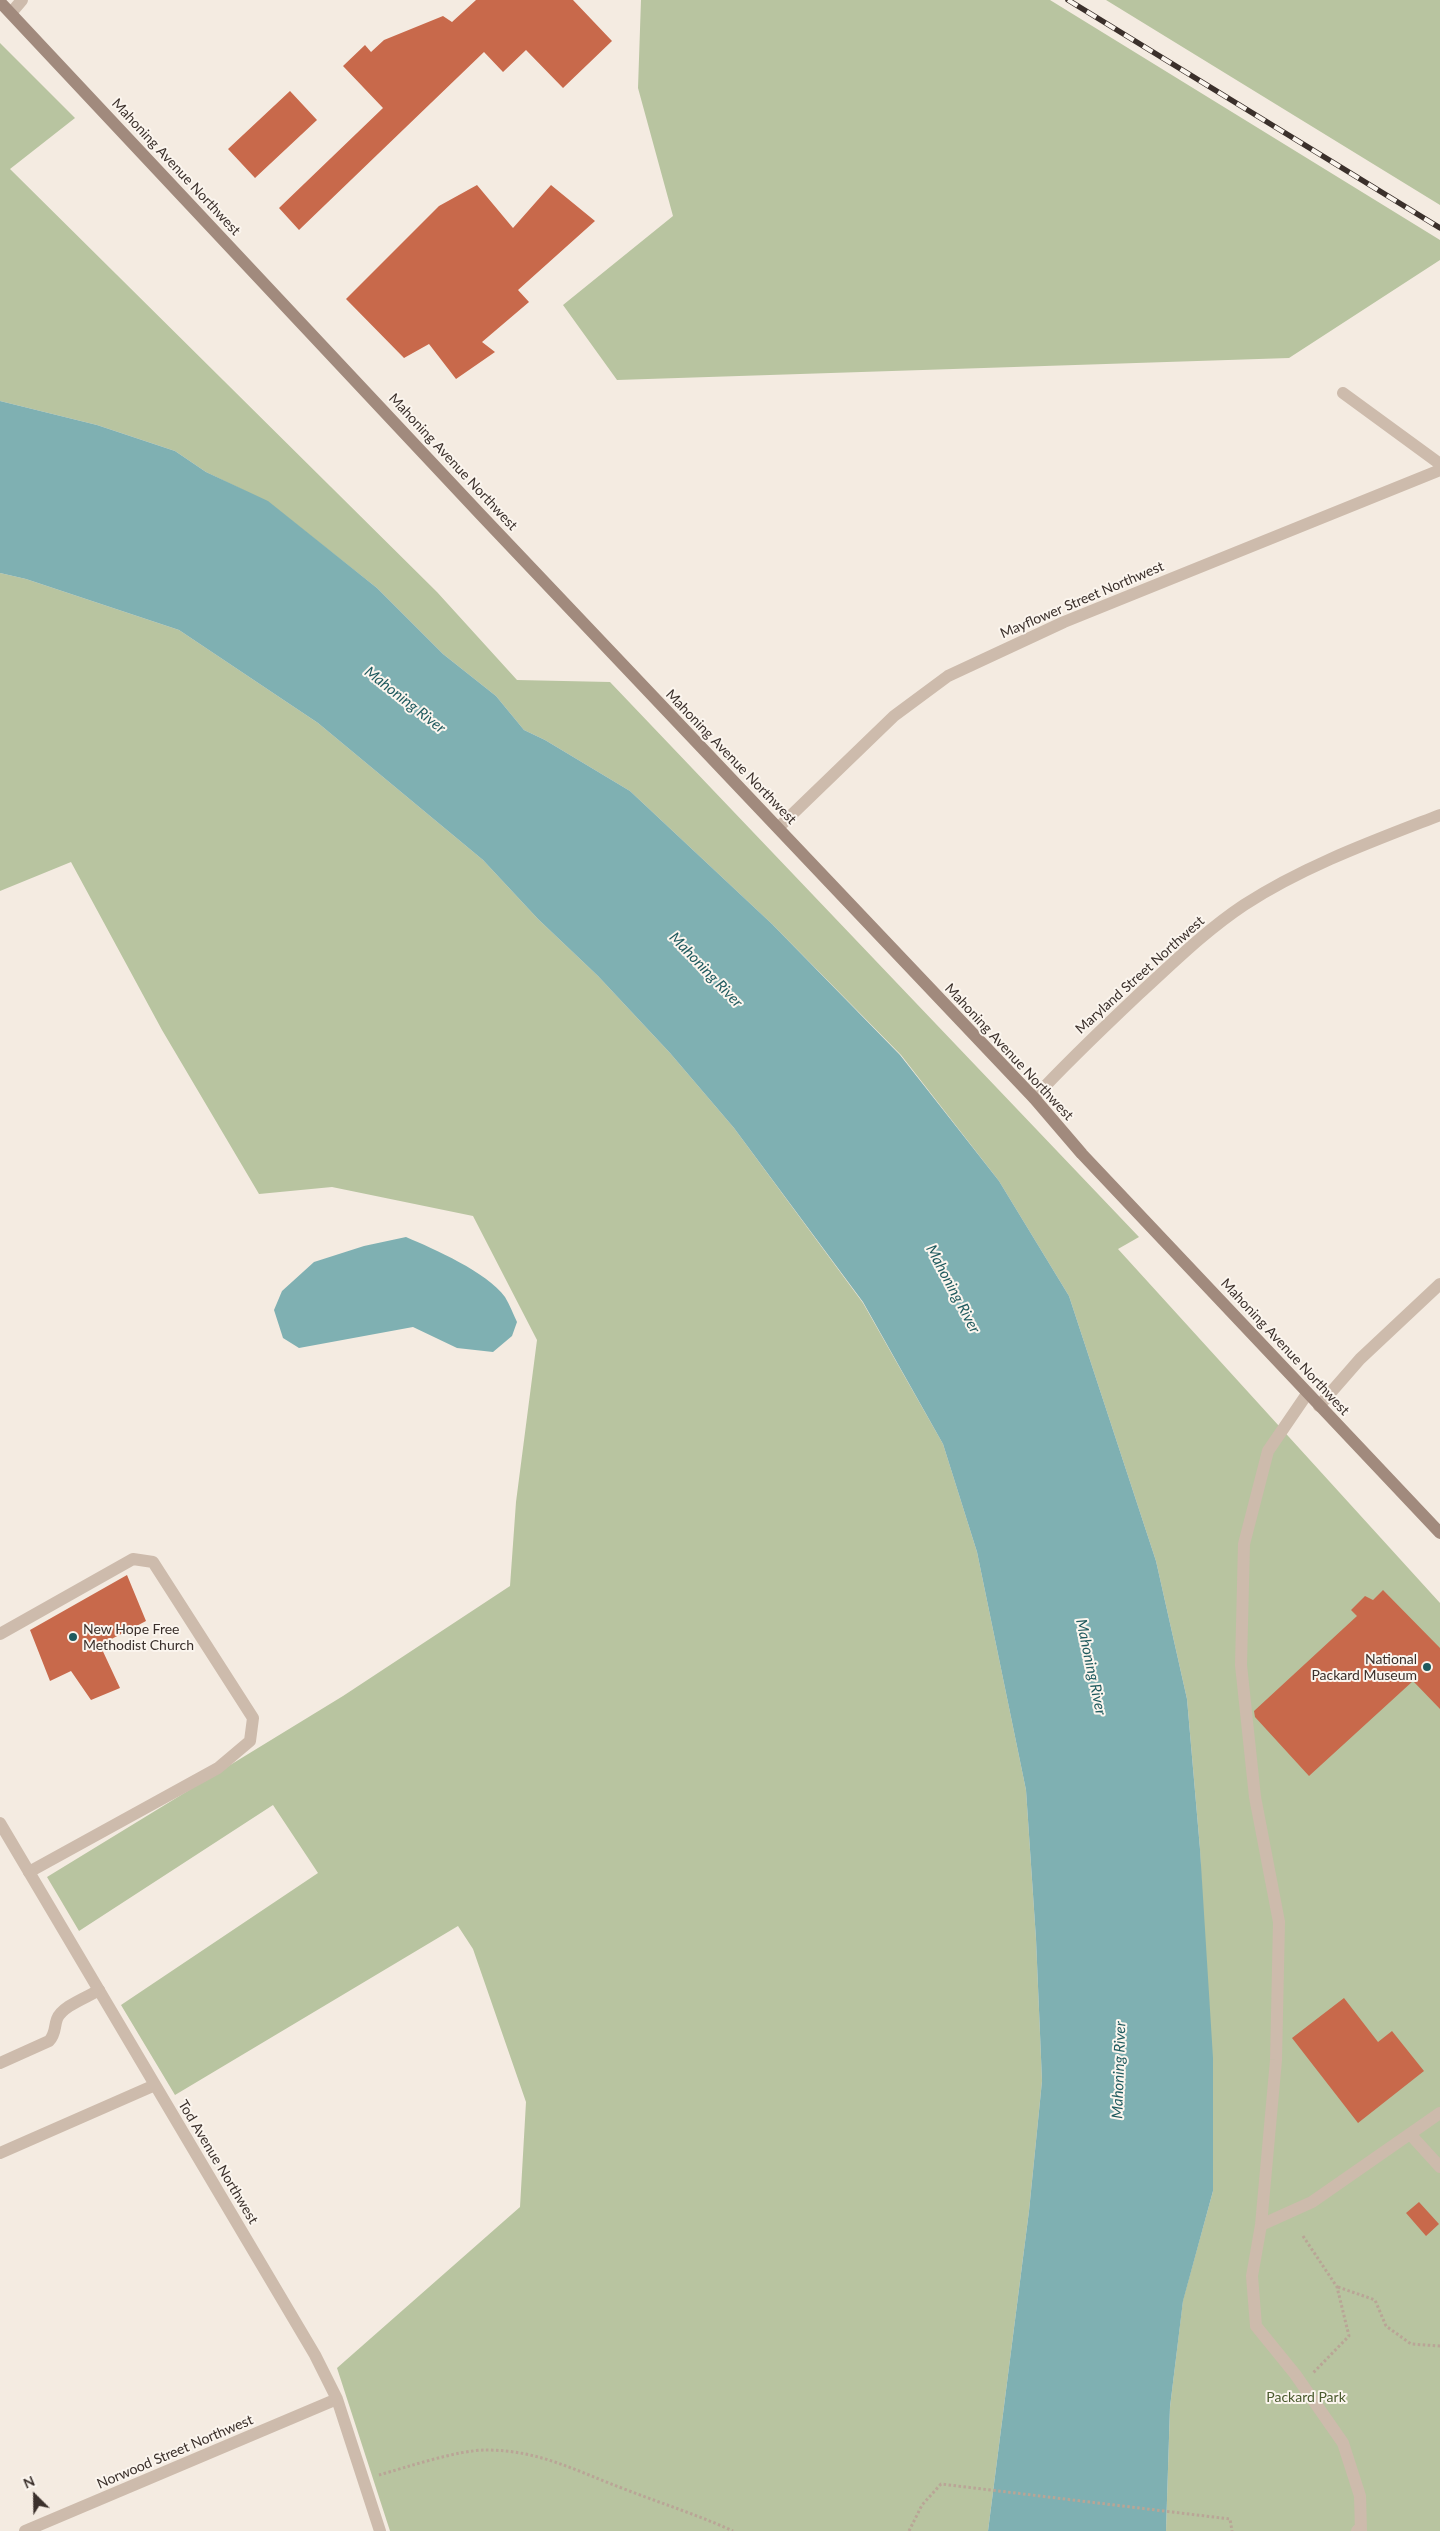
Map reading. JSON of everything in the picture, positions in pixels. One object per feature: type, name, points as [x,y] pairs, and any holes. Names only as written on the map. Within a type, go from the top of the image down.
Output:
[{"type":"main road","name":"Mahoning Avenue Northwest","points":[[0,2],[481,515],[1034,1098],[1082,1154],[1440,1533]]},
{"type":"street","points":[[11,13],[22,0]]},
{"type":"street","points":[[1343,393],[1440,464]]},
{"type":"street","name":"Mayflower Street Northwest","points":[[779,827],[894,716],[928,689],[972,663],[1064,622],[1440,470]]},
{"type":"street","name":"Maryland Street Northwest","points":[[1034,1098],[1065,1064],[1193,943],[1243,906],[1301,872],[1360,846],[1440,815]]},
{"type":"street","points":[[1318,1406],[1360,1360],[1440,1284]]},
{"type":"street","points":[[1308,1394],[1268,1452],[1244,1544],[1242,1675],[1255,1797],[1279,1922],[1276,2060],[1261,2225],[1252,2276],[1256,2326],[1302,2384],[1343,2443],[1360,2496],[1359,2530]]},
{"type":"street","points":[[0,1634],[134,1559],[153,1562],[253,1718],[250,1741],[218,1768],[29,1872]]},
{"type":"street","name":"Tod Avenue Northwest","points":[[0,1823],[315,2355],[336,2399],[380,2531]]},
{"type":"street","points":[[0,2063],[49,2041],[54,2036],[57,2018],[64,2011],[99,1990]]},
{"type":"street","points":[[0,2153],[155,2085]]},
{"type":"street","points":[[1261,2225],[1312,2202],[1440,2113]]},
{"type":"street","points":[[1410,2134],[1440,2167]]},
{"type":"street","name":"Norwood Street Northwest","points":[[25,2531],[336,2399]]},
{"type":"path","points":[[1302,2384],[1349,2336],[1337,2286],[1303,2236]]},
{"type":"path","points":[[1337,2286],[1374,2300],[1386,2326],[1411,2344],[1440,2346]]},
{"type":"path","points":[[363,2479],[484,2450],[529,2453],[578,2469],[625,2490],[705,2518],[733,2531]]},
{"type":"path","points":[[909,2531],[922,2505],[941,2484],[1230,2519],[1232,2531]]},
{"type":"green space","points":[[641,0],[1050,0],[1440,240],[1440,260],[1289,358],[617,380],[563,305],[673,216],[638,88]]},
{"type":"green space","points":[[1106,0],[1440,0],[1440,205]]},
{"type":"green space","name":"Packard Park","points":[[0,43],[75,118],[10,169],[437,592],[517,680],[610,682],[1139,1237],[1118,1249],[1440,1603],[1440,2531],[1166,2531],[1170,2407],[1183,2300],[1213,2191],[1200,1849],[1187,1699],[1156,1561],[1069,1296],[999,1181],[901,1055],[772,924],[630,791],[545,740],[524,730],[496,696],[443,654],[377,588],[268,502],[206,472],[175,451],[97,425],[0,401]]},
{"type":"green space","points":[[0,573],[26,579],[179,630],[318,723],[483,860],[538,919],[598,976],[670,1053],[734,1128],[863,1303],[943,1444],[977,1552],[1026,1790],[1036,1939],[1042,2081],[1029,2211],[988,2531],[390,2531],[337,2368],[520,2207],[526,2102],[473,1949],[458,1926],[175,2095],[121,2005],[318,1873],[273,1805],[79,1931],[47,1877],[343,1696],[510,1586],[516,1502],[537,1340],[473,1216],[332,1187],[259,1194],[162,1030],[71,862],[0,891]]},
{"type":"water","name":"Mahoning River","points":[[0,401],[97,425],[175,451],[206,472],[268,501],[377,588],[443,654],[496,696],[524,730],[545,740],[630,791],[772,924],[900,1055],[999,1181],[1069,1296],[1156,1561],[1187,1699],[1200,1849],[1213,2058],[1213,2191],[1183,2301],[1170,2407],[1166,2531],[988,2531],[1029,2211],[1042,2081],[1036,1939],[1026,1790],[977,1552],[943,1444],[863,1302],[734,1128],[670,1053],[598,976],[538,919],[483,860],[318,723],[179,630],[26,579],[0,573]]},
{"type":"water","points":[[406,1237],[459,1262],[497,1288],[505,1297],[517,1322],[512,1336],[493,1352],[457,1348],[413,1327],[299,1348],[283,1338],[274,1310],[282,1291],[314,1262],[364,1246]]},
{"type":"building","points":[[476,0],[573,0],[612,41],[563,88],[526,50],[503,72],[484,52],[299,230],[279,208],[383,108],[343,66],[365,45],[371,52],[384,40],[443,16],[452,22]]},
{"type":"building","points":[[290,91],[317,120],[255,178],[228,149]]},
{"type":"building","points":[[477,185],[513,228],[551,185],[595,221],[518,290],[529,302],[482,342],[495,352],[456,379],[429,344],[404,358],[346,299],[439,206]]},
{"type":"building","name":"New Hope Free Methodist Church","points":[[127,1575],[146,1621],[100,1645],[120,1688],[91,1700],[71,1671],[50,1681],[30,1630]]},
{"type":"building","points":[[1383,1590],[1440,1648],[1440,1709],[1413,1681],[1309,1776],[1255,1717],[1254,1711],[1357,1616],[1351,1610],[1365,1596],[1373,1600]]},
{"type":"building","points":[[1344,1998],[1378,2042],[1392,2031],[1424,2071],[1358,2123],[1292,2038]]},
{"type":"building","points":[[1419,2202],[1439,2224],[1426,2236],[1406,2213]]},
{"type":"railway","points":[[1068,0],[1440,228]]},
{"type":"place","name":"New Hope Free Methodist Church","points":[[73,1637]]},
{"type":"place","name":"National Packard Museum","points":[[1427,1667]]}]
